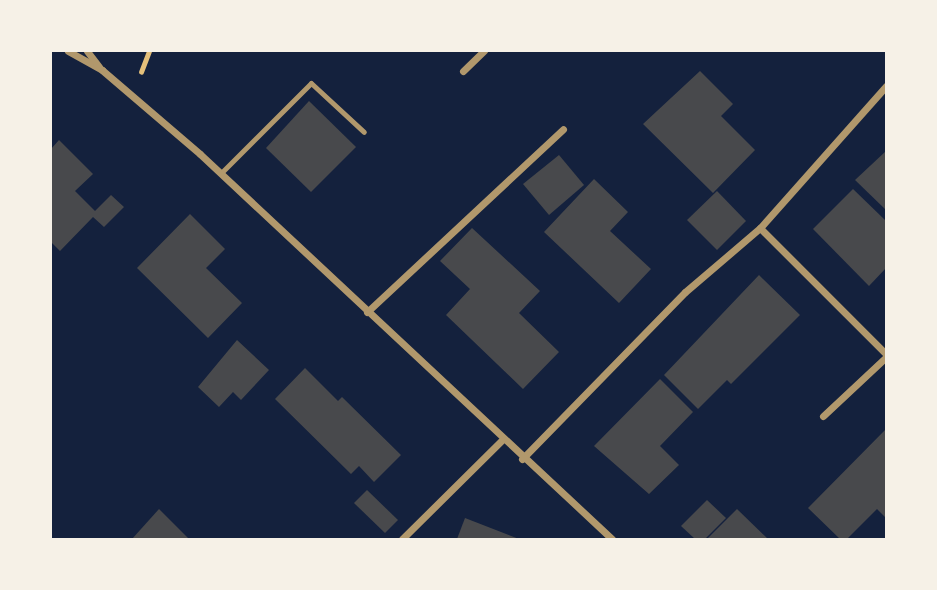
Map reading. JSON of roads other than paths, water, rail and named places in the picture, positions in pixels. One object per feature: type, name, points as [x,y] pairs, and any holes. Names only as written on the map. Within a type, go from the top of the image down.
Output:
[{"type":"street","points":[[68,51],[102,70]]},
{"type":"street","points":[[87,51],[102,70],[221,173],[522,459],[612,539]]},
{"type":"street","points":[[463,71],[484,51]]},
{"type":"street","points":[[522,459],[685,292],[760,228],[886,86]]},
{"type":"street","points":[[367,312],[563,130]]},
{"type":"street","points":[[760,228],[886,356],[823,416]]},
{"type":"street","points":[[402,539],[502,440]]},
{"type":"lane","points":[[221,173],[311,83],[364,132]]}]
